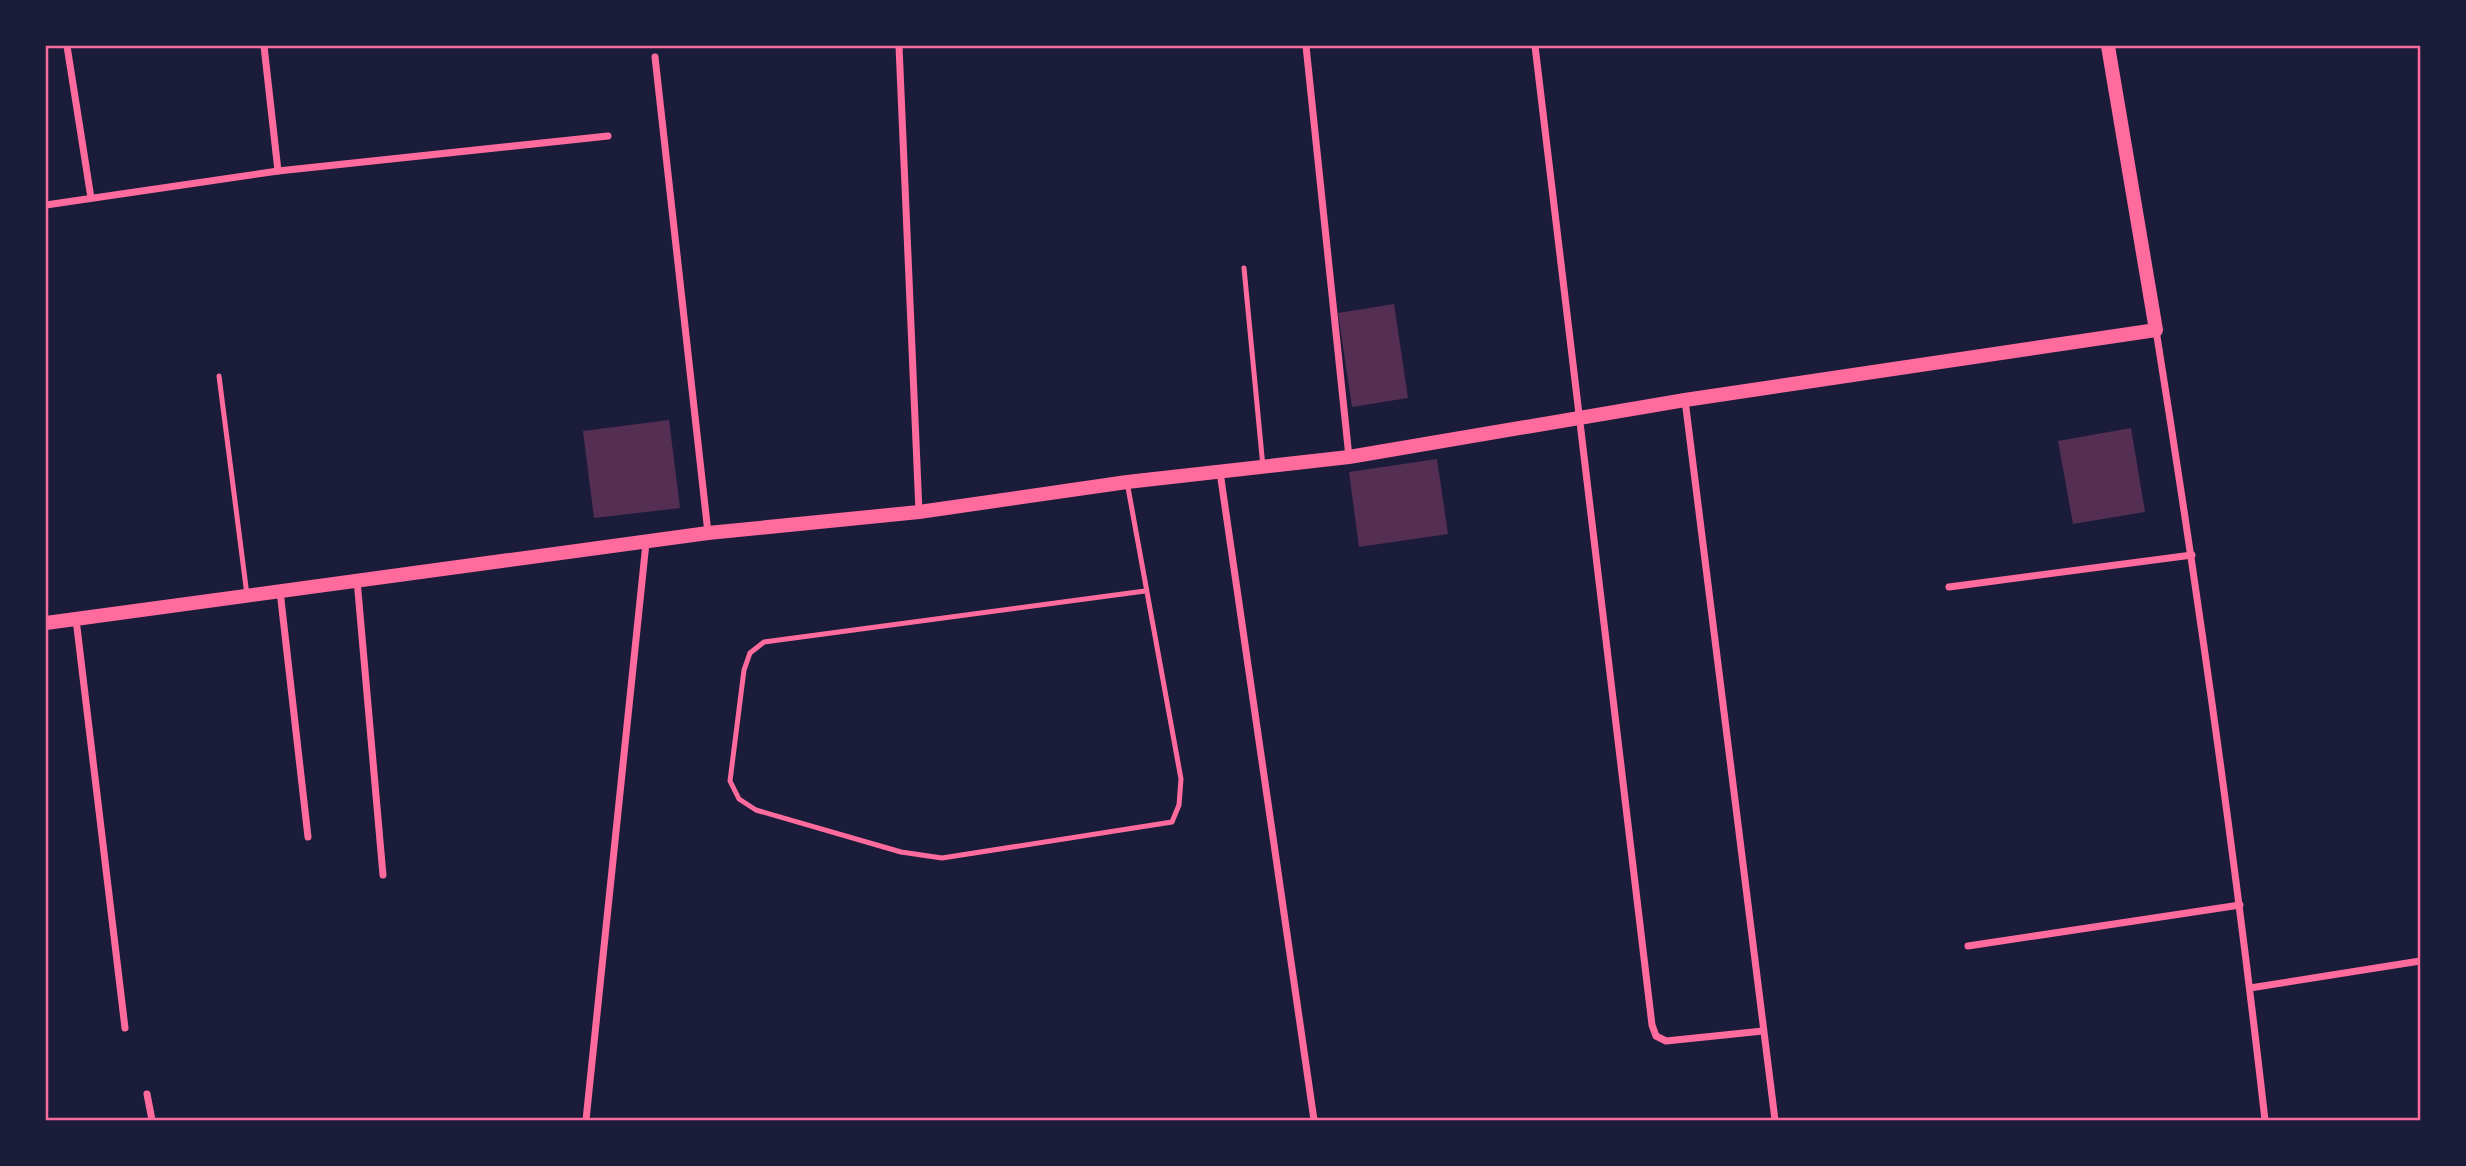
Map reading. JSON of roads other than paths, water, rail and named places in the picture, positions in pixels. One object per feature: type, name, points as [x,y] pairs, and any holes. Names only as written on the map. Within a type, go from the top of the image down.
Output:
[{"type":"main road","points":[[46,623],[708,533],[919,512],[1127,482],[1349,457],[1685,400],[2156,330],[2108,46]]},
{"type":"street","points":[[67,46],[91,198]]},
{"type":"street","points":[[264,46],[278,171]]},
{"type":"street","points":[[899,46],[919,512]]},
{"type":"street","points":[[1306,46],[1349,457]]},
{"type":"street","points":[[1535,46],[1652,1025],[1656,1036],[1666,1041],[1763,1031]]},
{"type":"street","points":[[655,57],[708,533]]},
{"type":"street","points":[[46,205],[278,171],[607,136]]},
{"type":"street","points":[[2156,330],[2192,555],[2240,905],[2265,1121]]},
{"type":"street","points":[[1685,400],[1775,1121]]},
{"type":"street","points":[[1220,472],[1314,1121]]},
{"type":"street","points":[[586,1121],[646,543]]},
{"type":"street","points":[[1949,587],[2192,555]]},
{"type":"street","points":[[357,579],[383,874]]},
{"type":"street","points":[[279,591],[308,837]]},
{"type":"street","points":[[76,618],[125,1028]]},
{"type":"street","points":[[1968,946],[2240,905]]},
{"type":"street","points":[[2250,988],[2420,961]]},
{"type":"street","points":[[147,1094],[152,1121]]},
{"type":"lane","points":[[1244,268],[1263,468]]},
{"type":"lane","points":[[219,376],[247,595]]},
{"type":"lane","points":[[1127,482],[1181,779],[1179,805],[1172,822],[942,858],[901,852],[756,810],[739,799],[730,781],[744,670],[750,653],[764,642],[1145,591]]}]
